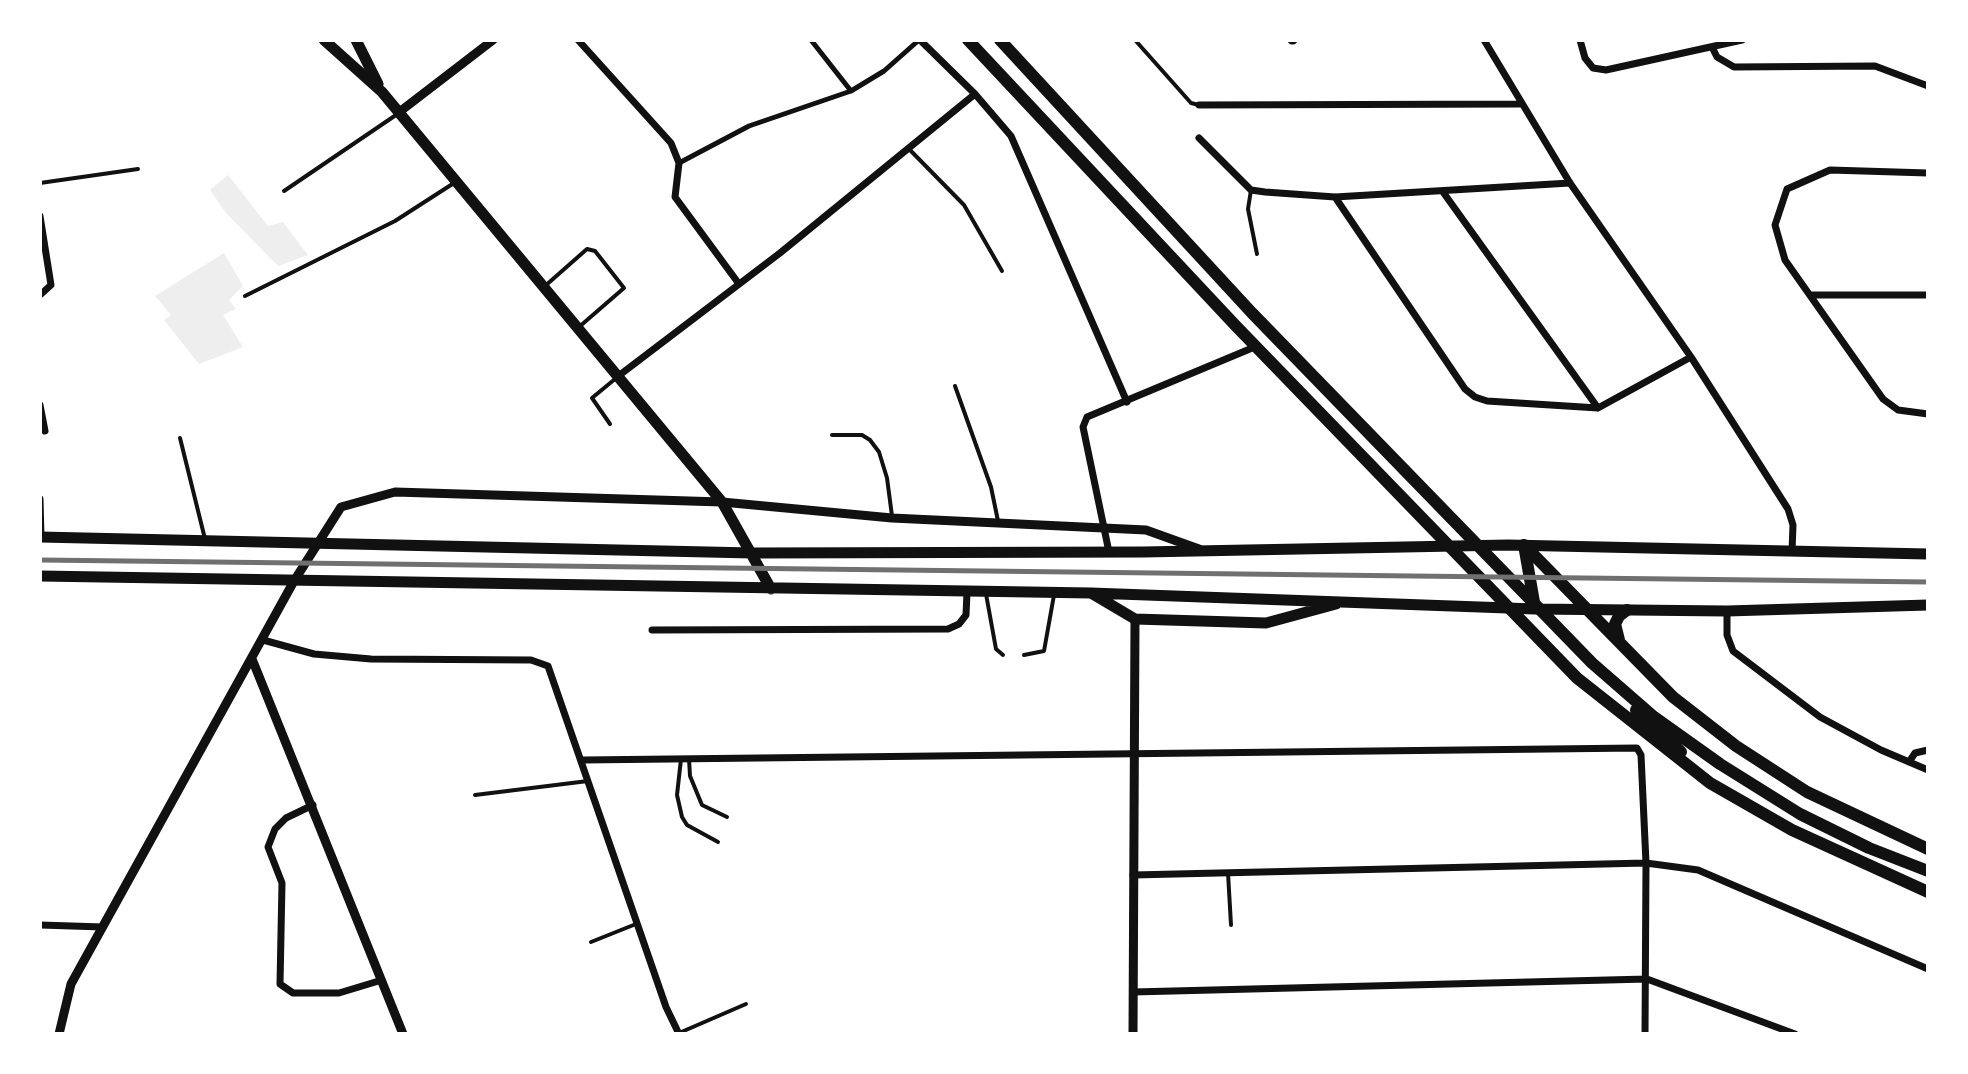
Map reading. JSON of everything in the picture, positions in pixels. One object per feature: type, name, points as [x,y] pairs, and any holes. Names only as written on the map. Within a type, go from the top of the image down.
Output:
[{"type":"highway","points":[[968,40],[1235,325],[1577,678],[1710,783],[1792,830],[1928,894]]},
{"type":"highway","points":[[1000,40],[1252,313],[1581,652],[1654,717],[1720,764],[1800,814],[1928,871]]},
{"type":"highway","points":[[1474,545],[1651,726],[1713,780],[1783,830],[1861,868],[1928,894]]},
{"type":"highway","points":[[1524,545],[1535,609]]},
{"type":"highway","points":[[1524,545],[1673,697],[1736,746],[1807,792],[1928,849]]},
{"type":"highway","points":[[1620,643],[1615,624],[1627,610]]},
{"type":"main road","points":[[325,41],[339,40]]},
{"type":"main road","points":[[356,40],[382,92],[398,113],[722,502],[771,589]]},
{"type":"main road","points":[[325,41],[382,92]]},
{"type":"main road","points":[[40,537],[752,553],[1109,552],[1524,545],[1928,554]]},
{"type":"main road","points":[[40,576],[1091,593],[1588,610],[1727,611],[1928,605]]},
{"type":"main road","points":[[1091,593],[1135,619],[1266,623],[1351,601]]},
{"type":"street","points":[[398,113],[493,40]]},
{"type":"street","points":[[578,40],[671,143],[679,163],[675,197],[739,284]]},
{"type":"street","points":[[811,40],[851,91]]},
{"type":"street","points":[[679,163],[749,126],[851,91],[884,71],[920,40],[975,94],[1011,136],[1127,402]]},
{"type":"street","points":[[1484,40],[1570,183],[1691,357],[1788,509],[1793,525],[1792,551]]},
{"type":"street","points":[[1580,40],[1585,58],[1593,68],[1606,70],[1742,40]]},
{"type":"street","points":[[1712,47],[1717,57],[1734,67],[1875,66],[1928,86]]},
{"type":"street","points":[[617,377],[739,284],[975,94]]},
{"type":"street","points":[[1199,105],[1520,104]]},
{"type":"street","points":[[1199,138],[1251,190],[1335,197],[1570,183]]},
{"type":"street","points":[[1928,173],[1830,170],[1787,189],[1775,225],[1785,260],[1883,399],[1898,410],[1928,414]]},
{"type":"street","points":[[1443,192],[1598,408]]},
{"type":"street","points":[[1335,197],[1465,389],[1487,401],[1598,408],[1691,357]]},
{"type":"street","points":[[40,216],[51,285],[40,295]]},
{"type":"street","points":[[1810,295],[1928,295]]},
{"type":"street","points":[[1109,552],[1107,528],[1084,422],[1251,352],[1257,347],[1258,340]]},
{"type":"street","points":[[40,405],[45,431]]},
{"type":"street","points":[[59,1034],[68,992],[294,581],[341,507],[395,492],[722,502],[892,518],[1146,530],[1199,549]]},
{"type":"street","points":[[40,499],[40,537]]},
{"type":"street","points":[[652,630],[948,629],[959,624],[966,615],[967,592]]},
{"type":"street","points":[[1727,611],[1727,635],[1733,651],[1820,717],[1928,770]]},
{"type":"street","points":[[1133,1034],[1135,619]]},
{"type":"street","points":[[263,640],[299,652],[371,659],[544,662],[552,671],[679,1034]]},
{"type":"street","points":[[252,659],[403,1034]]},
{"type":"street","points":[[583,760],[1637,748],[1641,755],[1646,863],[1645,1034]]},
{"type":"street","points":[[1909,762],[1915,753],[1928,750]]},
{"type":"street","points":[[313,805],[280,824],[268,847],[282,883],[280,984],[293,993],[339,993],[382,980]]},
{"type":"street","points":[[1133,875],[1646,863],[1698,870],[1928,969]]},
{"type":"street","points":[[40,925],[103,927]]},
{"type":"street","points":[[1133,992],[1647,979],[1795,1034]]},
{"type":"lane","points":[[1135,40],[1191,103],[1199,105]]},
{"type":"lane","points":[[1020,93],[1099,178],[1112,199],[1258,340]]},
{"type":"lane","points":[[284,191],[398,113]]},
{"type":"lane","points":[[909,149],[964,205],[1002,271]]},
{"type":"lane","points":[[40,183],[138,169]]},
{"type":"lane","points":[[245,296],[395,221],[456,182]]},
{"type":"lane","points":[[1251,190],[1248,209],[1257,254]]},
{"type":"lane","points":[[543,287],[591,249],[622,283],[621,292],[577,329]]},
{"type":"lane","points":[[610,424],[592,398],[617,377]]},
{"type":"lane","points":[[955,386],[991,487],[998,524]]},
{"type":"lane","points":[[832,435],[862,435],[879,452],[887,478],[892,518]]},
{"type":"lane","points":[[180,438],[205,539]]},
{"type":"lane","points":[[985,592],[996,649],[1003,655]]},
{"type":"lane","points":[[1024,655],[1044,651],[1055,593]]},
{"type":"lane","points":[[685,759],[702,805],[727,817]]},
{"type":"lane","points":[[685,759],[677,795],[682,817],[687,825],[718,842]]},
{"type":"lane","points":[[475,795],[590,781]]},
{"type":"lane","points":[[1228,873],[1231,925]]},
{"type":"lane","points":[[591,942],[638,923]]},
{"type":"lane","points":[[679,1034],[746,1004]]},
{"type":"shaded area","points":[[228,175],[268,226],[283,222],[308,255],[278,266],[226,213],[210,190]]},
{"type":"shaded area","points":[[224,253],[243,286],[229,300],[236,309],[223,315],[243,347],[199,364],[164,320],[171,315],[155,296]]},
{"type":"railway","points":[[40,560],[1928,582]]}]
